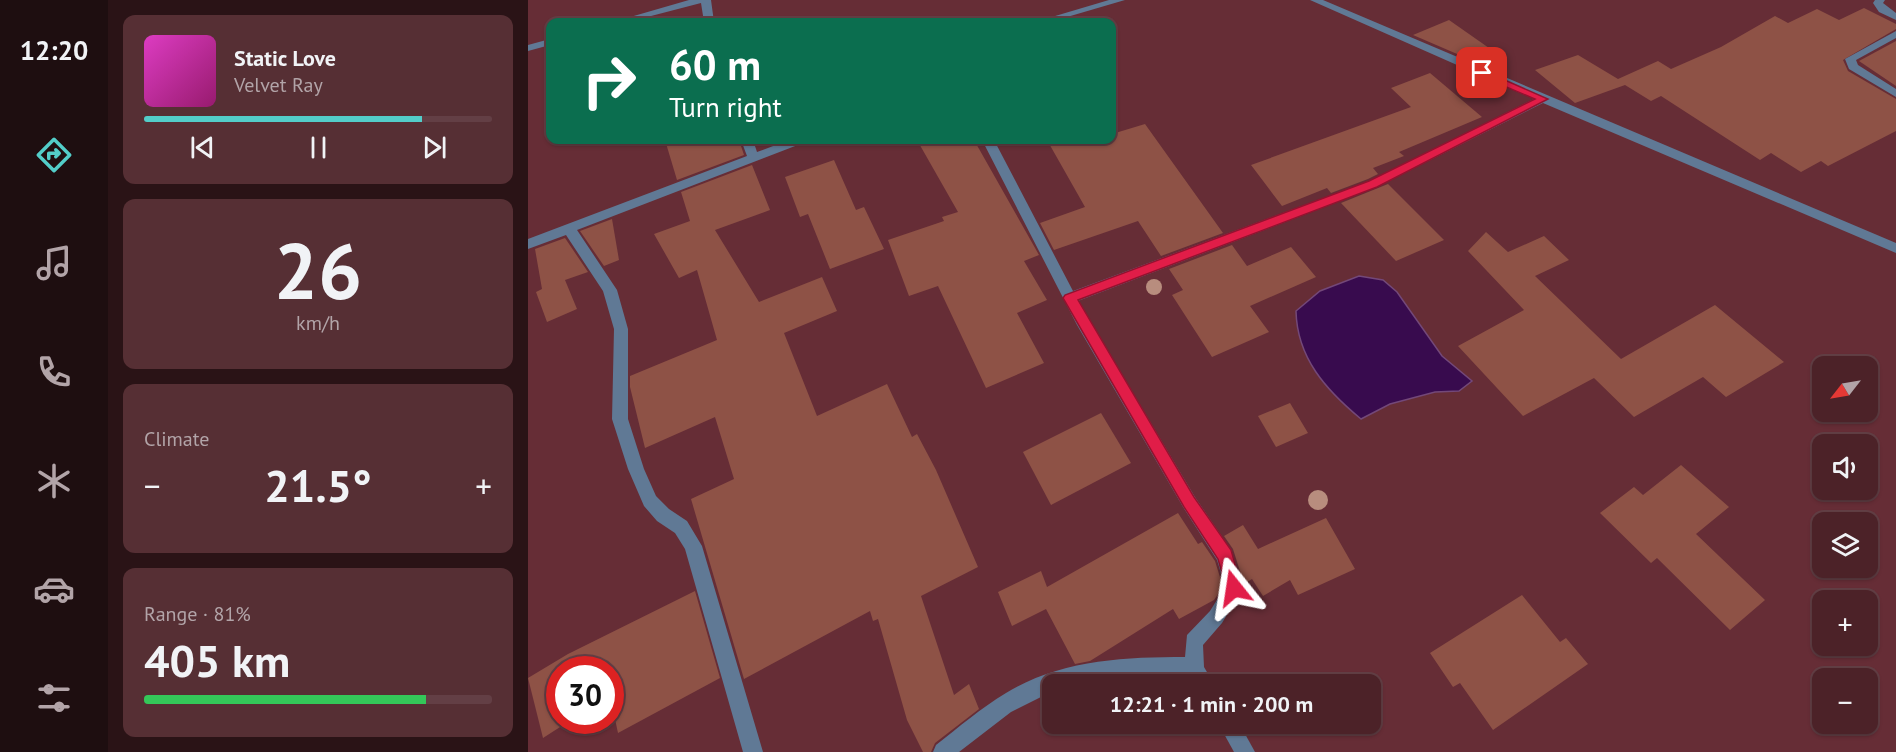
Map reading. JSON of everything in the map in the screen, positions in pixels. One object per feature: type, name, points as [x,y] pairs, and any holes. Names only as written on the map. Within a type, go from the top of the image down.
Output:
[{"type":"street","points":[[633,18],[700,0]]},
{"type":"street","points":[[706,0],[708,18]]},
{"type":"street","points":[[1055,18],[1120,0]]},
{"type":"street","points":[[1315,0],[1896,248]]},
{"type":"street","points":[[1880,0],[1878,3],[1883,10],[1896,17]]},
{"type":"street","points":[[1896,34],[1851,58],[1853,67],[1896,94]]},
{"type":"street","points":[[528,48],[546,43]]},
{"type":"street","points":[[1070,298],[1373,184],[1543,99]]},
{"type":"street","points":[[748,144],[753,157]]},
{"type":"street","points":[[528,244],[788,144]]},
{"type":"street","points":[[990,144],[1070,298],[1189,502],[1225,556],[1234,588],[1216,617],[1194,642],[1195,666],[1199,674]]},
{"type":"street","points":[[568,228],[609,290],[621,329],[620,420],[636,469],[650,501],[663,515],[681,527],[693,546],[753,752]]},
{"type":"street","points":[[943,752],[1024,693],[1067,676],[1138,666],[1195,666]]},
{"type":"street","points":[[1234,734],[1245,752]]},
{"type":"shaded area","points":[[1359,276],[1383,280],[1397,292],[1442,356],[1472,381],[1459,391],[1435,392],[1390,404],[1361,419],[1348,408],[1325,384],[1308,358],[1302,344],[1296,311],[1320,291]]},
{"type":"building","points":[[1864,8],[1896,24],[1896,29],[1843,60],[1848,71],[1896,99],[1896,131],[1828,166],[1821,161],[1801,172],[1771,153],[1760,160],[1661,96],[1651,101],[1625,85],[1575,103],[1535,70],[1578,55],[1618,79],[1658,61],[1671,69],[1721,47],[1775,16],[1788,23],[1817,9],[1839,20]]},
{"type":"building","points":[[1449,20],[1499,55],[1478,63],[1413,35]]},
{"type":"building","points":[[1896,41],[1896,86],[1859,61]]},
{"type":"building","points":[[1430,73],[1482,117],[1399,152],[1404,156],[1373,168],[1378,174],[1368,179],[1331,193],[1327,188],[1282,206],[1251,165],[1411,107],[1391,88]]},
{"type":"building","points":[[1145,124],[1223,233],[1161,256],[1138,221],[1054,250],[1040,223],[1085,207],[1049,144],[1116,144],[1116,133]]},
{"type":"building","points":[[666,144],[740,144],[744,155],[677,180]]},
{"type":"building","points":[[919,144],[976,144],[1039,255],[1024,261],[1047,300],[1017,313],[1044,363],[986,388],[938,286],[909,296],[888,240],[944,221],[942,217],[958,212]]},
{"type":"building","points":[[834,160],[856,210],[864,207],[884,249],[830,269],[808,214],[800,217],[785,177]]},
{"type":"building","points":[[752,165],[770,210],[715,230],[759,302],[822,277],[837,311],[784,333],[817,416],[887,384],[912,437],[917,434],[936,470],[978,567],[921,596],[954,695],[969,684],[979,709],[935,743],[931,752],[923,752],[907,720],[878,619],[873,621],[870,611],[744,679],[691,499],[734,479],[715,417],[645,448],[630,387],[630,376],[717,340],[697,270],[679,278],[654,234],[690,221],[681,192]]},
{"type":"building","points":[[1388,184],[1444,240],[1396,261],[1341,203]]},
{"type":"building","points":[[612,219],[619,260],[604,266],[580,231]]},
{"type":"building","points":[[1486,232],[1508,252],[1544,236],[1569,260],[1535,276],[1621,359],[1715,305],[1784,362],[1726,397],[1703,377],[1634,417],[1594,378],[1523,416],[1458,346],[1524,310],[1468,251]]},
{"type":"building","points":[[565,238],[588,272],[565,280],[577,309],[547,322],[536,292],[542,289],[535,249]]},
{"type":"building","points":[[1232,245],[1247,266],[1291,247],[1316,277],[1250,306],[1269,332],[1212,357],[1172,295],[1183,290],[1169,269]]},
{"type":"building","points":[[1290,403],[1308,433],[1276,447],[1258,416]]},
{"type":"building","points":[[1101,413],[1131,463],[1051,505],[1023,452]]},
{"type":"building","points":[[1681,465],[1729,507],[1696,534],[1765,600],[1730,630],[1657,558],[1651,563],[1600,513],[1634,487],[1643,495]]},
{"type":"building","points":[[1178,513],[1198,544],[1202,542],[1215,561],[1223,587],[1214,600],[1179,619],[1173,609],[1090,661],[1075,664],[1046,609],[1012,626],[998,592],[1041,571],[1047,587]]},
{"type":"building","points":[[1326,518],[1355,569],[1298,595],[1290,580],[1263,596],[1252,579],[1244,584],[1233,549],[1224,536],[1243,525],[1258,549]]},
{"type":"building","points":[[695,591],[720,678],[624,730],[624,656],[565,656]]},
{"type":"building","points":[[1522,595],[1560,642],[1566,638],[1588,664],[1493,730],[1460,683],[1453,687],[1430,653]]},
{"type":"building","points":[[546,667],[546,734],[549,734],[543,738],[528,678]]},
{"type":"route","points":[[1234,588],[1225,556],[1189,502],[1070,298],[1373,184],[1543,99],[1482,73]]}]
